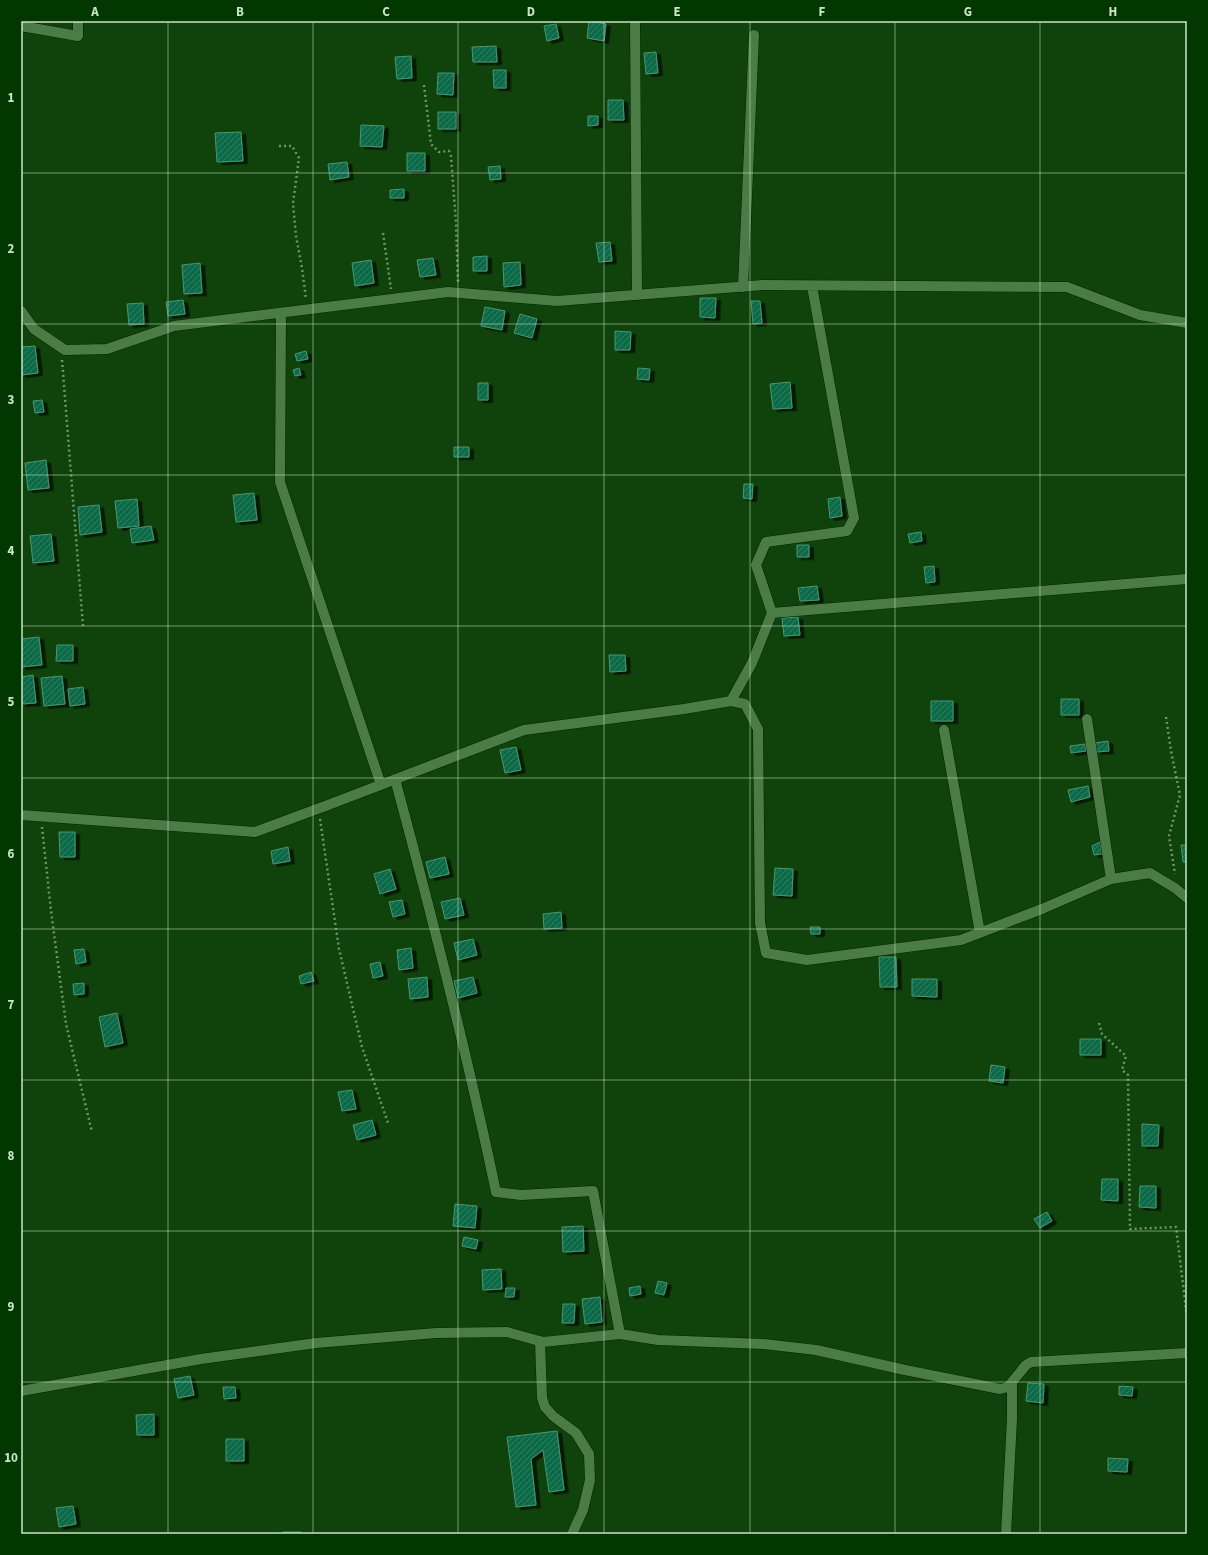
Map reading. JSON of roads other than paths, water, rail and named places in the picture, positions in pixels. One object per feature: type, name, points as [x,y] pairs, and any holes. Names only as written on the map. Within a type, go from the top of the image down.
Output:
[{"type":"street","points":[[21,26],[78,36],[78,21]]},
{"type":"street","points":[[635,21],[637,295]]},
{"type":"street","points":[[743,287],[754,35]]},
{"type":"street","points":[[21,311],[34,328],[65,350],[107,349],[174,326],[448,292],[557,301],[762,285],[1067,287],[1140,315],[1187,323]]},
{"type":"street","points":[[731,701],[752,663],[772,613],[756,565],[766,542],[847,531],[854,518],[812,286]]},
{"type":"street","points":[[281,313],[280,482],[381,785]]},
{"type":"street","points":[[772,613],[1187,579]]},
{"type":"street","points":[[21,815],[254,832],[319,809],[524,730],[684,709],[731,701],[745,704],[758,729],[760,923],[766,953],[807,960],[961,940],[1042,909],[1111,879],[1150,872],[1175,888],[1187,898]]},
{"type":"street","points":[[1087,719],[1111,879]]},
{"type":"street","points":[[944,730],[980,933]]},
{"type":"street","points":[[395,779],[438,940],[475,1091],[496,1192],[521,1195],[593,1191],[620,1334]]},
{"type":"street","points":[[21,1391],[201,1359],[316,1343],[436,1333],[507,1332],[540,1341],[620,1334],[658,1340],[772,1344],[816,1350],[904,1370],[1000,1389],[1008,1387],[1026,1365],[1032,1362],[1187,1353]]},
{"type":"street","points":[[540,1341],[542,1398],[545,1407],[553,1416],[576,1433],[588,1454],[590,1480],[582,1510],[572,1534]]},
{"type":"street","points":[[1006,1534],[1012,1419],[1012,1382]]}]
